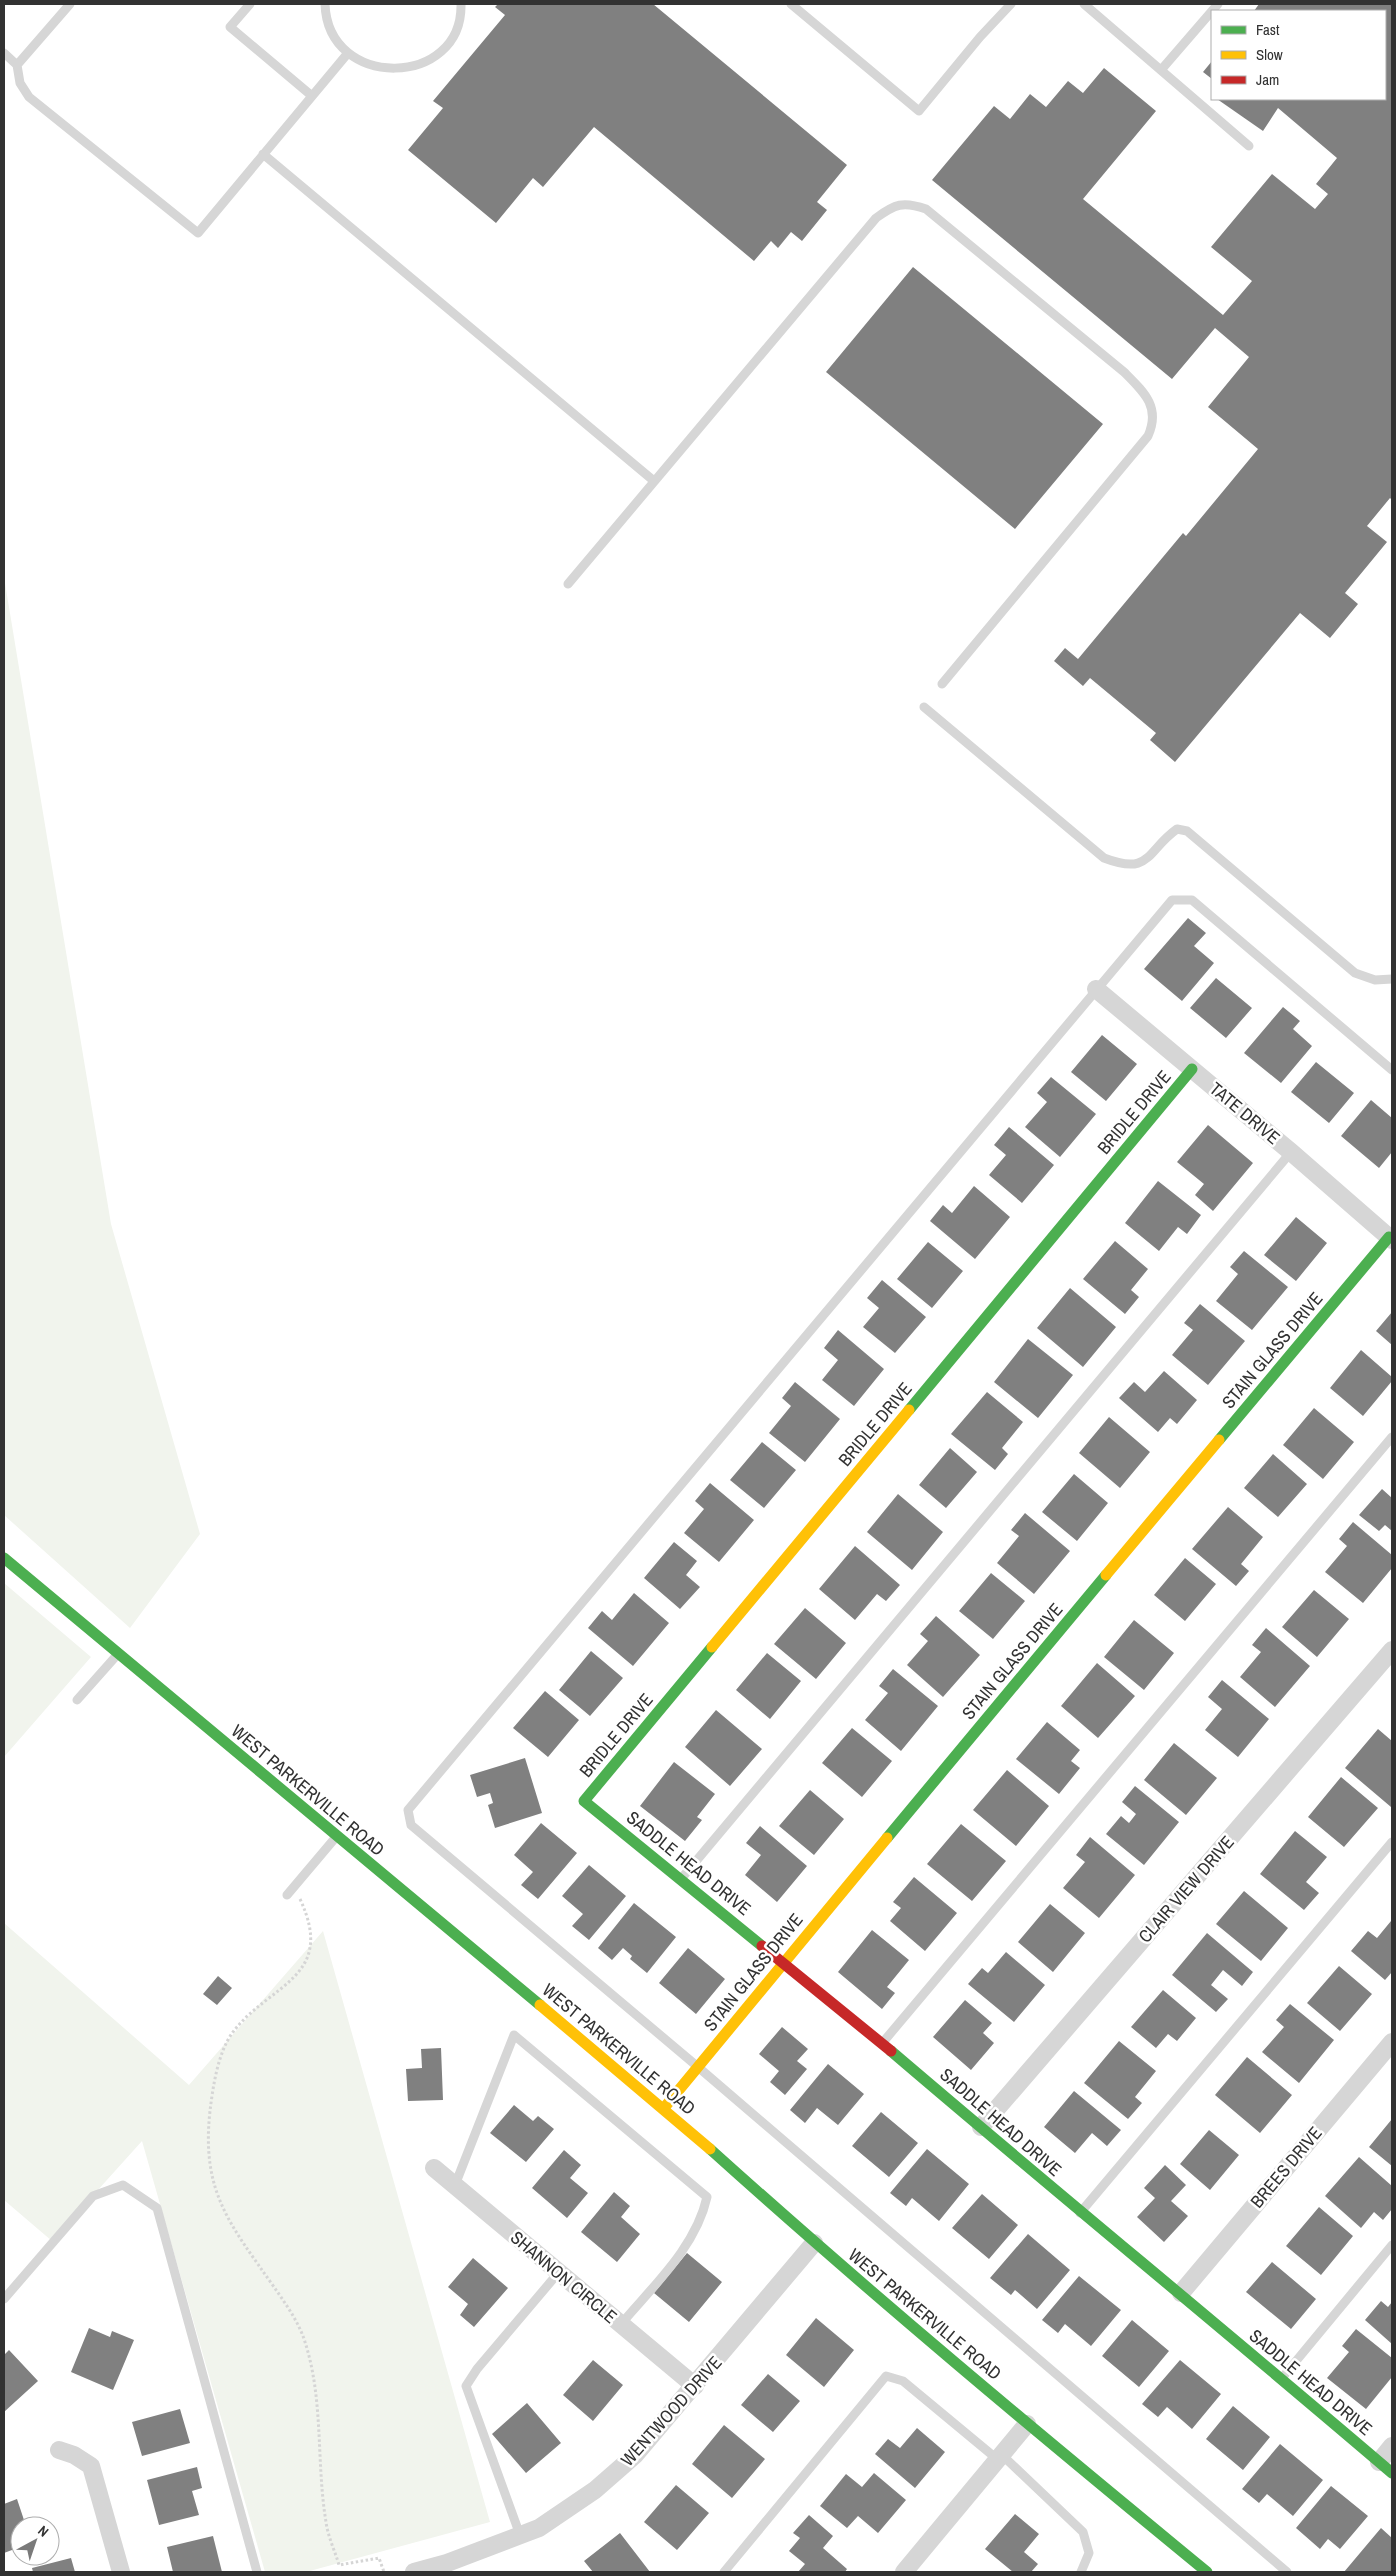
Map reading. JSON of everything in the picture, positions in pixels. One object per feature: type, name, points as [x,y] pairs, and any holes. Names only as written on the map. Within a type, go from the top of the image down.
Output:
[{"type":"street","name":"TATE DRIVE","points":[[1096,989],[1291,1152],[1391,1239]]},
{"type":"street","name":"BRIDLE DRIVE","points":[[584,1801],[1192,1069]]},
{"type":"street","name":"STAIN GLASS DRIVE","points":[[664,2108],[782,1963],[1391,1239]]},
{"type":"street","name":"WEST PARKERVILLE ROAD","points":[[4,1558],[336,1837],[664,2108],[814,2243],[1027,2424],[1207,2572]]},
{"type":"street","name":"CLAIR VIEW DRIVE","points":[[981,2127],[1392,1650]]},
{"type":"street","name":"SADDLE HEAD DRIVE","points":[[584,1801],[882,2043],[1080,2213],[1181,2293],[1280,2380],[1386,2467]]},
{"type":"street","name":"BREES DRIVE","points":[[1181,2293],[1392,2042]]},
{"type":"street","name":"SHANNON CIRCLE","points":[[434,2168],[695,2386]]},
{"type":"street","name":"WENTWOOD DRIVE","points":[[414,2572],[447,2563],[539,2528],[602,2484],[635,2456],[814,2243]]},
{"type":"street","points":[[904,2572],[1027,2424]]},
{"type":"street","points":[[1386,2467],[1392,2446]]},
{"type":"street","points":[[59,2450],[74,2455],[91,2466],[121,2572]]},
{"type":"lane","points":[[17,64],[70,4]]},
{"type":"lane","points":[[250,4],[230,27],[312,96]]},
{"type":"lane","points":[[325,4],[333,34],[348,53],[372,66],[385,69],[412,67],[424,62],[445,45],[453,34],[461,4]]},
{"type":"lane","points":[[790,4],[919,111],[980,37],[1011,4]]},
{"type":"lane","points":[[1084,4],[1249,146]]},
{"type":"lane","points":[[1161,70],[1211,12]]},
{"type":"lane","points":[[4,53],[17,64],[20,83],[29,97],[198,233],[348,53]]},
{"type":"lane","points":[[263,154],[654,482]]},
{"type":"lane","points":[[568,584],[876,218],[891,207],[909,203],[926,209],[1124,372],[1142,390],[1152,407],[1154,423],[1148,436],[942,684]]},
{"type":"lane","points":[[924,707],[1104,858],[1122,865],[1137,864],[1150,857],[1169,834],[1177,829],[1187,831],[1355,973],[1375,980],[1392,979]]},
{"type":"lane","points":[[1287,2572],[698,2067],[411,1825],[408,1810],[1172,900],[1192,900],[1392,1070]]},
{"type":"lane","points":[[681,1879],[1291,1152]]},
{"type":"lane","points":[[882,2043],[1392,1437]]},
{"type":"lane","points":[[77,1700],[118,1654]]},
{"type":"lane","points":[[287,1896],[336,1837]]},
{"type":"lane","points":[[1080,2213],[1392,1842]]},
{"type":"lane","points":[[455,2185],[514,2035],[707,2197],[702,2217],[687,2244],[621,2324]]},
{"type":"lane","points":[[4,2298],[93,2196],[123,2185],[157,2208],[257,2572]]},
{"type":"lane","points":[[1280,2380],[1392,2246]]},
{"type":"lane","points":[[520,2535],[466,2386],[477,2369],[558,2272]]},
{"type":"lane","points":[[724,2572],[886,2376],[903,2381],[999,2457],[1083,2532],[1088,2553],[1081,2572]]},
{"type":"path","points":[[294,1887],[305,1910],[311,1933],[307,1962],[293,1979],[242,2022],[233,2032],[225,2049],[213,2090],[210,2114],[210,2174],[218,2200],[230,2223],[288,2308],[305,2340],[314,2376],[320,2420],[321,2485],[326,2524],[339,2565],[378,2558],[384,2572]]},
{"type":"shaded area","points":[[4,577],[111,1224],[200,1534],[130,1628],[4,1515]]},
{"type":"shaded area","points":[[4,1583],[91,1657],[4,1757]]},
{"type":"shaded area","points":[[4,1923],[189,2085],[323,1931],[490,2522],[306,2572],[265,2572],[142,2141],[52,2241],[4,2200]]},
{"type":"building","points":[[498,4],[653,4],[847,165],[817,202],[827,210],[802,241],[791,232],[778,248],[771,241],[754,261],[594,127],[543,187],[533,178],[496,223],[408,150],[443,108],[433,101],[505,15],[495,7]]},
{"type":"building","points":[[1259,4],[1392,4],[1392,500],[1390,498],[1367,526],[1387,542],[1345,593],[1358,604],[1330,638],[1300,613],[1175,762],[1150,740],[1156,733],[1090,678],[1083,686],[1054,661],[1065,648],[1078,659],[1183,533],[1186,536],[1258,449],[1208,407],[1249,357],[1215,328],[1172,379],[932,180],[994,106],[1010,119],[1030,94],[1046,107],[1068,81],[1083,93],[1104,68],[1156,111],[1083,199],[1223,315],[1252,281],[1211,247],[1272,174],[1315,209],[1328,194],[1316,184],[1337,158],[1278,108],[1263,131],[1218,100],[1386,100],[1386,10],[1255,10]]},
{"type":"building","points":[[1211,62],[1211,78],[1203,72]]},
{"type":"building","points":[[913,267],[1103,424],[1015,529],[826,372]]},
{"type":"building","points":[[1188,918],[1206,933],[1194,946],[1214,963],[1182,1001],[1144,969]]},
{"type":"building","points":[[1216,978],[1252,1008],[1226,1038],[1190,1008]]},
{"type":"building","points":[[1283,1007],[1300,1021],[1293,1029],[1312,1046],[1281,1083],[1244,1053]]},
{"type":"building","points":[[1102,1035],[1137,1064],[1106,1101],[1071,1072]]},
{"type":"building","points":[[1316,1062],[1354,1093],[1329,1123],[1291,1092]]},
{"type":"building","points":[[1051,1077],[1096,1114],[1060,1157],[1025,1127],[1047,1102],[1037,1093]]},
{"type":"building","points":[[1371,1100],[1392,1118],[1392,1152],[1379,1168],[1341,1136]]},
{"type":"building","points":[[1208,1125],[1253,1163],[1213,1211],[1195,1195],[1204,1184],[1177,1162]]},
{"type":"building","points":[[1009,1127],[1054,1165],[1022,1203],[989,1175],[1006,1155],[994,1145]]},
{"type":"building","points":[[1158,1181],[1201,1215],[1187,1234],[1178,1227],[1159,1251],[1125,1223]]},
{"type":"building","points":[[974,1186],[1010,1217],[975,1259],[930,1221],[943,1205],[952,1213]]},
{"type":"building","points":[[1296,1217],[1327,1243],[1296,1281],[1264,1255]]},
{"type":"building","points":[[1115,1241],[1148,1269],[1131,1290],[1139,1297],[1125,1314],[1083,1279]]},
{"type":"building","points":[[928,1242],[963,1271],[932,1308],[897,1279]]},
{"type":"building","points":[[1244,1251],[1288,1287],[1252,1330],[1216,1301],[1238,1274],[1230,1267]]},
{"type":"building","points":[[882,1280],[926,1317],[895,1353],[863,1327],[879,1308],[867,1298]]},
{"type":"building","points":[[1070,1288],[1116,1327],[1083,1367],[1037,1328]]},
{"type":"building","points":[[1200,1304],[1245,1341],[1208,1385],[1172,1355],[1193,1330],[1184,1323]]},
{"type":"building","points":[[1392,1312],[1392,1345],[1376,1331]]},
{"type":"building","points":[[838,1330],[884,1369],[854,1406],[822,1380],[838,1360],[824,1348]]},
{"type":"building","points":[[1028,1339],[1073,1375],[1038,1418],[994,1382]]},
{"type":"building","points":[[1361,1350],[1392,1377],[1392,1381],[1363,1416],[1330,1388]]},
{"type":"building","points":[[1164,1371],[1197,1400],[1177,1424],[1170,1418],[1158,1432],[1119,1398],[1134,1382],[1145,1392]]},
{"type":"building","points":[[795,1382],[840,1419],[805,1462],[769,1433],[791,1406],[782,1398]]},
{"type":"building","points":[[987,1392],[1023,1422],[1002,1448],[1008,1454],[995,1470],[951,1434]]},
{"type":"building","points":[[1314,1408],[1354,1442],[1323,1479],[1283,1445]]},
{"type":"building","points":[[1109,1417],[1150,1452],[1120,1488],[1079,1453]]},
{"type":"building","points":[[762,1442],[796,1470],[764,1508],[730,1480]]},
{"type":"building","points":[[950,1448],[977,1472],[946,1508],[919,1485]]},
{"type":"building","points":[[1273,1454],[1307,1484],[1278,1517],[1244,1488]]},
{"type":"building","points":[[1074,1474],[1108,1503],[1077,1541],[1042,1512]]},
{"type":"building","points":[[710,1483],[754,1520],[719,1562],[684,1533],[704,1509],[695,1501]]},
{"type":"building","points":[[1382,1489],[1392,1498],[1392,1531],[1385,1525],[1379,1531],[1359,1515]]},
{"type":"building","points":[[898,1494],[943,1532],[912,1570],[867,1532]]},
{"type":"building","points":[[1228,1507],[1263,1537],[1241,1564],[1249,1571],[1236,1586],[1192,1549]]},
{"type":"building","points":[[1025,1513],[1070,1551],[1034,1594],[997,1563],[1019,1536],[1011,1530]]},
{"type":"building","points":[[1353,1522],[1392,1555],[1392,1568],[1363,1603],[1325,1572],[1347,1546],[1339,1539]]},
{"type":"building","points":[[674,1542],[697,1561],[686,1575],[700,1587],[680,1609],[644,1578]]},
{"type":"building","points":[[855,1546],[900,1585],[886,1601],[877,1594],[855,1620],[819,1589]]},
{"type":"building","points":[[1185,1558],[1216,1584],[1185,1621],[1154,1595]]},
{"type":"building","points":[[991,1573],[1025,1601],[993,1639],[959,1611]]},
{"type":"building","points":[[1314,1590],[1349,1619],[1317,1657],[1282,1627]]},
{"type":"building","points":[[634,1593],[669,1623],[633,1666],[588,1628],[602,1611],[612,1620]]},
{"type":"building","points":[[805,1608],[846,1643],[816,1679],[774,1644]]},
{"type":"building","points":[[936,1616],[980,1655],[943,1697],[907,1665],[928,1641],[920,1634]]},
{"type":"building","points":[[1134,1620],[1174,1653],[1144,1690],[1104,1657]]},
{"type":"building","points":[[1266,1628],[1310,1666],[1275,1707],[1240,1677],[1261,1652],[1252,1645]]},
{"type":"building","points":[[591,1651],[623,1678],[590,1716],[559,1690]]},
{"type":"building","points":[[767,1653],[801,1681],[770,1719],[736,1690]]},
{"type":"building","points":[[1097,1663],[1135,1696],[1098,1738],[1061,1706]]},
{"type":"building","points":[[893,1669],[938,1706],[901,1751],[865,1720],[888,1693],[879,1686]]},
{"type":"building","points":[[1222,1680],[1269,1719],[1238,1757],[1205,1730],[1222,1709],[1208,1697]]},
{"type":"building","points":[[545,1691],[579,1720],[548,1757],[513,1728]]},
{"type":"building","points":[[716,1710],[762,1749],[730,1786],[685,1747]]},
{"type":"building","points":[[1047,1722],[1080,1750],[1071,1761],[1080,1768],[1059,1794],[1016,1759]]},
{"type":"building","points":[[852,1728],[892,1761],[862,1797],[822,1763]]},
{"type":"building","points":[[1378,1729],[1392,1741],[1391,1807],[1345,1768]]},
{"type":"building","points":[[1174,1743],[1217,1778],[1186,1815],[1144,1780]]},
{"type":"building","points":[[525,1758],[542,1813],[495,1828],[488,1805],[493,1803],[490,1793],[477,1797],[470,1775]]},
{"type":"building","points":[[674,1762],[715,1794],[697,1817],[702,1820],[685,1841],[640,1806]]},
{"type":"building","points":[[1007,1770],[1049,1806],[1016,1846],[973,1810]]},
{"type":"building","points":[[1341,1777],[1378,1808],[1344,1847],[1308,1817]]},
{"type":"building","points":[[1135,1786],[1179,1822],[1144,1865],[1106,1834],[1121,1816],[1129,1823],[1136,1814],[1122,1802]]},
{"type":"building","points":[[810,1790],[844,1819],[814,1855],[779,1826]]},
{"type":"building","points":[[541,1823],[577,1853],[538,1899],[521,1885],[533,1872],[514,1855]]},
{"type":"building","points":[[961,1824],[1006,1861],[972,1901],[927,1864]]},
{"type":"building","points":[[760,1826],[807,1866],[777,1902],[745,1875],[761,1855],[746,1843]]},
{"type":"building","points":[[1295,1831],[1327,1857],[1306,1882],[1319,1893],[1304,1910],[1260,1874]]},
{"type":"building","points":[[1090,1837],[1135,1875],[1099,1918],[1063,1888],[1085,1862],[1076,1855]]},
{"type":"building","points":[[589,1865],[626,1896],[589,1940],[572,1926],[583,1914],[562,1896]]},
{"type":"building","points":[[914,1877],[957,1913],[925,1951],[890,1921],[901,1908],[893,1902]]},
{"type":"building","points":[[1244,1891],[1288,1928],[1261,1961],[1216,1924]]},
{"type":"building","points":[[634,1903],[676,1937],[647,1973],[630,1959],[632,1956],[623,1948],[612,1960],[598,1948]]},
{"type":"building","points":[[1050,1904],[1085,1933],[1053,1972],[1018,1942]]},
{"type":"building","points":[[1391,1921],[1392,1972],[1385,1980],[1351,1951],[1368,1931],[1377,1938]]},
{"type":"building","points":[[872,1930],[909,1960],[887,1987],[895,1993],[882,2009],[838,1972]]},
{"type":"building","points":[[1207,1933],[1253,1972],[1242,1986],[1223,1970],[1211,1985],[1228,1999],[1216,2012],[1172,1975]]},
{"type":"building","points":[[688,1948],[725,1979],[696,2014],[659,1983]]},
{"type":"building","points":[[1006,1952],[1045,1985],[1014,2022],[968,1984],[982,1968],[988,1973]]},
{"type":"building","points":[[1339,1966],[1372,1994],[1340,2031],[1307,2003]]},
{"type":"building","points":[[218,1976],[232,1988],[217,2005],[203,1994]]},
{"type":"building","points":[[1163,1990],[1196,2018],[1177,2041],[1168,2034],[1156,2048],[1131,2027]]},
{"type":"building","points":[[965,2000],[992,2023],[983,2033],[994,2043],[971,2070],[933,2037]]},
{"type":"building","points":[[1290,2004],[1334,2040],[1299,2083],[1262,2052],[1284,2027],[1276,2020]]},
{"type":"building","points":[[782,2027],[808,2049],[797,2061],[807,2069],[785,2095],[770,2082],[779,2071],[759,2054]]},
{"type":"building","points":[[1119,2041],[1156,2071],[1135,2097],[1142,2103],[1128,2119],[1084,2083]]},
{"type":"building","points":[[441,2048],[443,2100],[408,2101],[406,2069],[422,2068],[421,2049]]},
{"type":"building","points":[[1247,2057],[1292,2095],[1260,2133],[1215,2095]]},
{"type":"building","points":[[828,2064],[864,2094],[838,2125],[817,2108],[805,2123],[790,2110]]},
{"type":"building","points":[[1074,2091],[1121,2130],[1107,2146],[1092,2133],[1075,2153],[1044,2127]]},
{"type":"building","points":[[514,2105],[533,2121],[538,2116],[554,2129],[526,2162],[490,2133]]},
{"type":"building","points":[[881,2112],[918,2143],[889,2177],[852,2146]]},
{"type":"building","points":[[1392,2119],[1392,2166],[1369,2147]]},
{"type":"building","points":[[1209,2130],[1239,2155],[1210,2190],[1180,2164]]},
{"type":"building","points":[[927,2149],[969,2184],[939,2221],[912,2198],[906,2206],[890,2193]]},
{"type":"building","points":[[564,2150],[581,2165],[570,2178],[588,2193],[567,2218],[532,2188]]},
{"type":"building","points":[[1359,2157],[1392,2186],[1392,2209],[1383,2220],[1374,2212],[1361,2228],[1325,2196]]},
{"type":"building","points":[[1165,2165],[1186,2185],[1171,2201],[1188,2216],[1164,2242],[1137,2217],[1155,2198],[1144,2188]]},
{"type":"building","points":[[614,2192],[630,2206],[621,2217],[640,2234],[617,2262],[581,2232]]},
{"type":"building","points":[[982,2194],[1018,2225],[989,2259],[952,2228]]},
{"type":"building","points":[[1319,2207],[1353,2236],[1321,2275],[1286,2246]]},
{"type":"building","points":[[1028,2234],[1070,2270],[1037,2309],[1015,2290],[1011,2295],[990,2278]]},
{"type":"building","points":[[687,2253],[722,2282],[689,2322],[654,2293]]},
{"type":"building","points":[[473,2258],[508,2288],[474,2327],[460,2315],[468,2304],[448,2287]]},
{"type":"building","points":[[1272,2262],[1316,2299],[1291,2329],[1246,2292]]},
{"type":"building","points":[[1079,2276],[1121,2310],[1091,2346],[1065,2324],[1058,2333],[1042,2320]]},
{"type":"building","points":[[1381,2301],[1388,2307],[1392,2302],[1392,2344],[1365,2320]]},
{"type":"building","points":[[816,2318],[854,2350],[824,2387],[786,2355]]},
{"type":"building","points":[[1132,2320],[1169,2351],[1139,2387],[1102,2356]]},
{"type":"building","points":[[89,2328],[110,2337],[112,2331],[134,2340],[113,2390],[71,2372]]},
{"type":"building","points":[[1356,2329],[1392,2358],[1392,2377],[1366,2409],[1327,2378],[1349,2352],[1342,2346]]},
{"type":"building","points":[[9,2350],[38,2381],[4,2412],[4,2355]]},
{"type":"building","points":[[593,2360],[623,2385],[593,2421],[563,2395]]},
{"type":"building","points":[[1180,2360],[1221,2394],[1192,2429],[1167,2407],[1158,2417],[1142,2404]]},
{"type":"building","points":[[768,2374],[800,2401],[773,2432],[741,2405]]},
{"type":"building","points":[[527,2403],[561,2443],[526,2473],[492,2434]]},
{"type":"building","points":[[1233,2406],[1270,2437],[1243,2470],[1206,2439]]},
{"type":"building","points":[[180,2409],[190,2443],[142,2456],[132,2422]]},
{"type":"building","points":[[724,2425],[765,2459],[732,2498],[692,2464]]},
{"type":"building","points":[[917,2428],[945,2452],[915,2488],[875,2454],[888,2439],[900,2448]]},
{"type":"building","points":[[1280,2444],[1323,2480],[1293,2516],[1267,2494],[1259,2503],[1242,2489]]},
{"type":"building","points":[[197,2467],[202,2488],[192,2491],[199,2515],[159,2525],[147,2480]]},
{"type":"building","points":[[874,2473],[906,2500],[878,2533],[858,2516],[847,2528],[820,2506],[846,2474],[862,2487]]},
{"type":"building","points":[[676,2485],[709,2513],[677,2550],[644,2522]]},
{"type":"building","points":[[1331,2486],[1368,2516],[1340,2549],[1328,2539],[1320,2549],[1296,2528]]},
{"type":"building","points":[[17,2499],[23,2516],[10,2516],[10,2551],[4,2553],[4,2504]]},
{"type":"building","points":[[1015,2514],[1039,2534],[1024,2552],[1038,2564],[1031,2572],[1013,2572],[985,2549]]},
{"type":"building","points":[[809,2515],[833,2536],[823,2548],[847,2569],[845,2572],[798,2572],[805,2564],[789,2551],[800,2538],[793,2533]]},
{"type":"building","points":[[1381,2528],[1392,2538],[1392,2572],[1344,2572]]},
{"type":"building","points":[[620,2533],[650,2572],[593,2572],[584,2561]]},
{"type":"building","points":[[213,2536],[222,2572],[173,2572],[167,2547]]},
{"type":"building","points":[[71,2558],[75,2572],[33,2572],[32,2568],[40,2566],[60,2566],[60,2561]]},
{"type":"traffic: fast","points":[[909,1410],[1192,1069]]},
{"type":"traffic: fast","points":[[1219,1440],[1389,1237]]},
{"type":"traffic: fast","points":[[4,1558],[540,2005]]},
{"type":"traffic: fast","points":[[887,1838],[1106,1575]]},
{"type":"traffic: fast","points":[[712,1647],[584,1801],[762,1946]]},
{"type":"traffic: fast","points":[[891,2051],[1392,2473]]},
{"type":"traffic: fast","points":[[710,2149],[956,2364],[1207,2572]]},
{"type":"traffic: slow","points":[[712,1647],[909,1410]]},
{"type":"traffic: slow","points":[[1106,1575],[1219,1440]]},
{"type":"traffic: slow","points":[[664,2108],[887,1838]]},
{"type":"traffic: slow","points":[[540,2005],[710,2149]]},
{"type":"traffic: jam","points":[[762,1946],[891,2051]]}]
